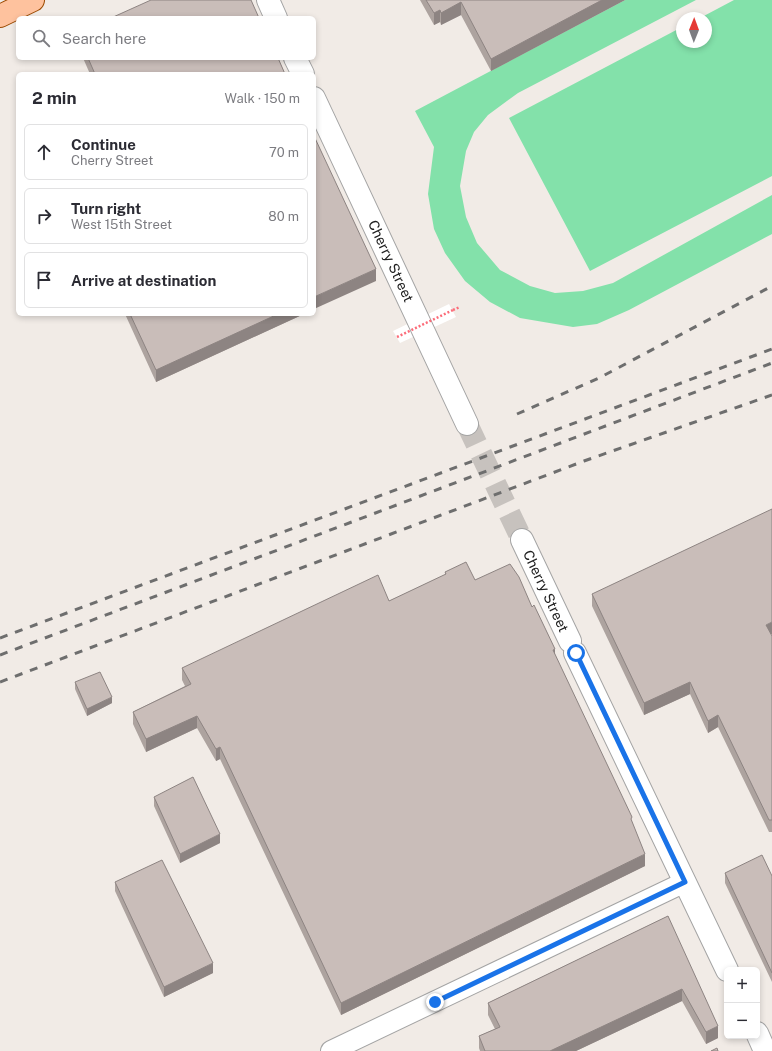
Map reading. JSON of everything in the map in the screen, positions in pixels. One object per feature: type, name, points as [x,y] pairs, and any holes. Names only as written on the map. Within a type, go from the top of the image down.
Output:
[{"type":"main road","points":[[0,16],[33,0]]},
{"type":"street","points":[[268,0],[275,16]]},
{"type":"street","points":[[296,60],[302,72]]},
{"type":"street","name":"Cherry Street","points":[[316,102],[467,424]]},
{"type":"street","name":"Cherry Street","points":[[522,540],[726,967]]},
{"type":"street","points":[[331,1051],[685,882]]},
{"type":"path","points":[[397,337],[460,307]]},
{"type":"green space","points":[[625,0],[696,0],[518,93],[488,115],[474,132],[466,151],[460,186],[466,217],[477,243],[500,270],[530,286],[555,293],[583,291],[613,283],[772,195],[772,234],[629,310],[597,324],[573,327],[520,318],[490,302],[465,281],[445,253],[434,229],[428,194],[434,147],[415,111]]},
{"type":"green space","points":[[734,0],[772,0],[772,176],[590,271],[509,118],[676,30],[676,48],[712,48],[711,12]]},
{"type":"pier","points":[[449,304],[456,317],[400,343],[393,331]]},
{"type":"building","points":[[151,0],[251,0],[258,16],[115,16]]},
{"type":"building","points":[[426,0],[602,0],[491,59],[461,2],[441,13],[440,10],[434,13]]},
{"type":"building","points":[[89,60],[279,60],[284,72],[94,72]]},
{"type":"building","points":[[316,140],[376,269],[316,296]]},
{"type":"building","points":[[131,316],[274,316],[156,370]]},
{"type":"building","points":[[772,509],[772,622],[766,625],[772,636],[772,820],[769,820],[718,715],[708,721],[690,682],[644,703],[592,594]]},
{"type":"building","points":[[466,562],[475,580],[510,564],[519,577],[532,607],[534,605],[555,649],[553,650],[632,817],[631,819],[645,854],[341,1003],[220,747],[216,749],[197,716],[146,739],[133,712],[191,684],[182,668],[378,575],[389,601],[446,574],[445,572]]},
{"type":"building","points":[[100,672],[112,697],[87,709],[75,682]]},
{"type":"building","points":[[193,777],[220,834],[180,854],[154,797]]},
{"type":"building","points":[[762,855],[772,876],[772,973],[725,873]]},
{"type":"building","points":[[162,860],[213,963],[164,987],[115,882]]},
{"type":"building","points":[[668,916],[718,1026],[706,1032],[682,989],[550,1051],[485,1051],[479,1036],[500,1027],[488,1003]]},
{"type":"building","points":[[717,1048],[718,1051],[711,1051]]},
{"type":"tunnel","points":[[467,424],[522,540]]},
{"type":"railway","points":[[517,414],[599,378],[772,286]]},
{"type":"railway","points":[[0,638],[772,349]]},
{"type":"railway","points":[[0,655],[772,363]]},
{"type":"railway","points":[[0,682],[584,461],[772,395]]},
{"type":"route","points":[[435,1002],[685,882],[576,653]]}]
